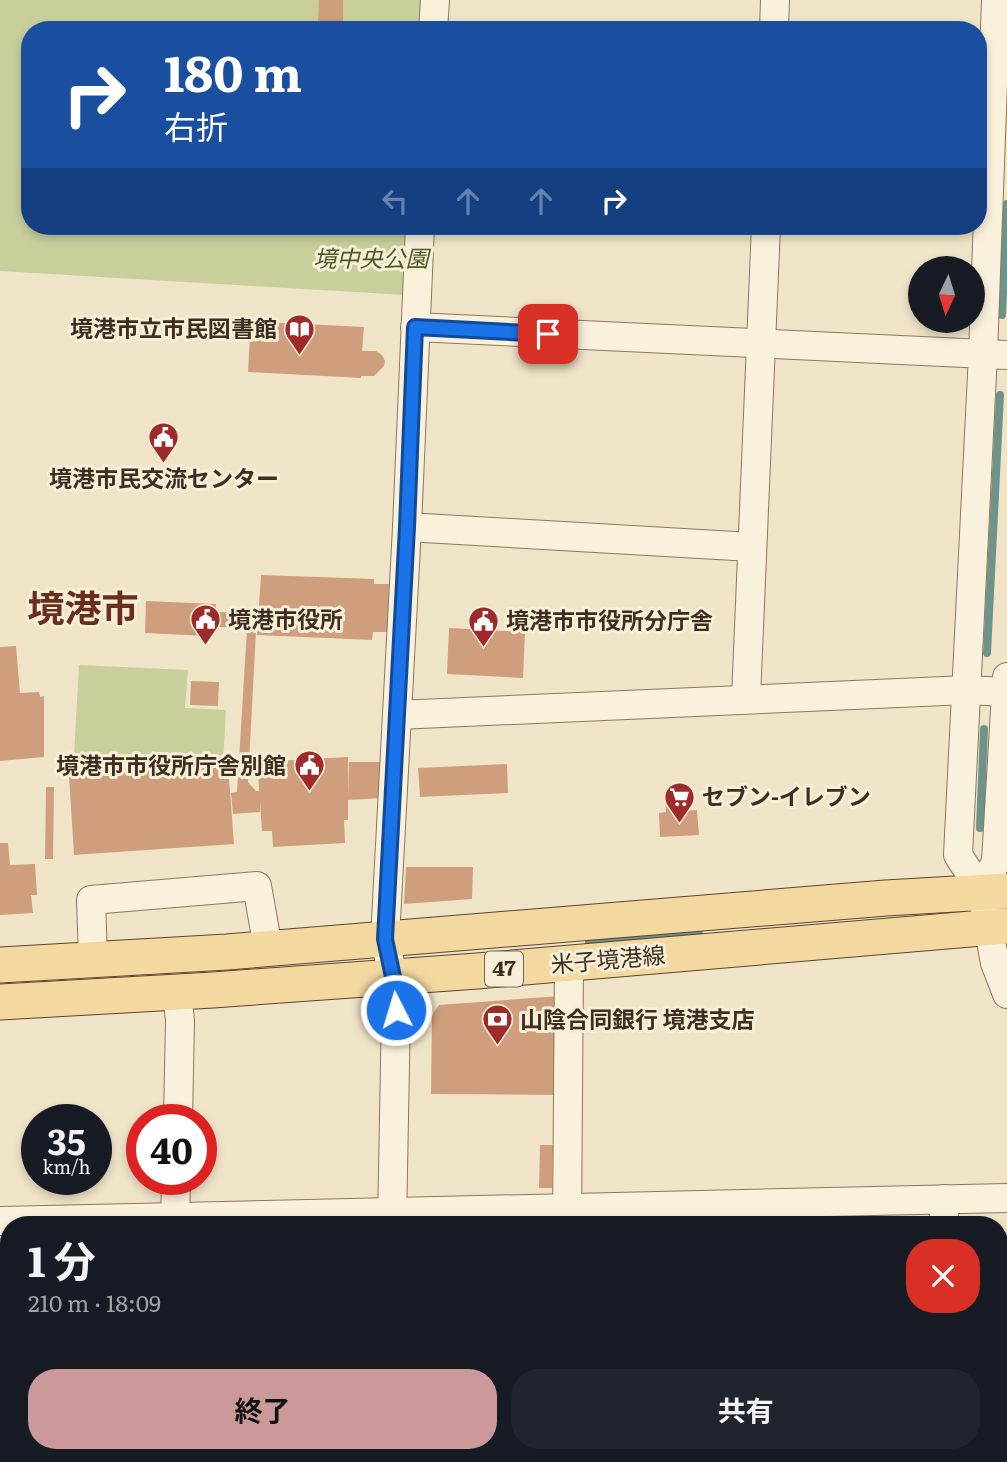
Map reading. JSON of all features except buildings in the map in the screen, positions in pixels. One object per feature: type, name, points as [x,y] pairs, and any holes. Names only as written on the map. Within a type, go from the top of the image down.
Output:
[{"type":"main road","name":"米子境港線","points":[[0,965],[268,948],[994,892]]},
{"type":"main road","name":"米子境港線","points":[[0,1002],[177,993],[393,977],[997,927]]},
{"type":"street","points":[[434,21],[435,0]]},
{"type":"street","points":[[774,21],[775,0]]},
{"type":"street","points":[[994,892],[958,855],[967,690],[995,355],[996,0]]},
{"type":"street","points":[[392,1216],[396,1010],[385,939],[420,235]]},
{"type":"street","points":[[746,698],[766,235]]},
{"type":"street","points":[[415,327],[995,355]]},
{"type":"street","points":[[407,527],[752,547]]},
{"type":"street","points":[[1007,677],[994,892],[997,927],[995,963],[1007,994]]},
{"type":"street","points":[[397,715],[746,698],[967,690],[1007,692]]},
{"type":"street","points":[[93,960],[91,900],[257,886],[268,948]]},
{"type":"street","points":[[569,963],[568,1216],[944,1212],[1007,1198]]},
{"type":"street","points":[[177,993],[180,1020],[178,1104]]},
{"type":"street","points":[[175,1216],[176,1195]]},
{"type":"green space","name":"境中央公園","points":[[0,0],[423,0],[422,21],[21,21],[21,235],[408,235],[405,295],[0,271]]},
{"type":"green space","points":[[79,665],[188,670],[185,708],[226,710],[223,763],[73,773]]},
{"type":"waterway","points":[[1002,315],[1007,204]]},
{"type":"waterway","points":[[987,653],[1000,395]]},
{"type":"waterway","points":[[980,828],[984,729]]},
{"type":"waterway","points":[[589,942],[699,934]]},
{"type":"place","name":"境港市立市民図書館","points":[[300,356]]},
{"type":"place","name":"境港市民交流センター","points":[[164,465]]},
{"type":"place","name":"境港市役所","points":[[205,647]]},
{"type":"place","name":"境港市市役所分庁舎","points":[[483,648]]},
{"type":"place","name":"境港市市役所庁舎別館","points":[[309,793]]},
{"type":"place","name":"セブン-イレブン","points":[[679,824]]},
{"type":"place","name":"山陰合同銀行 境港支店","points":[[497,1047]]},
{"type":"district","name":"境港市","points":[[83,609]]},
{"type":"route","points":[[396,1010],[385,939],[415,327],[548,334]]}]
